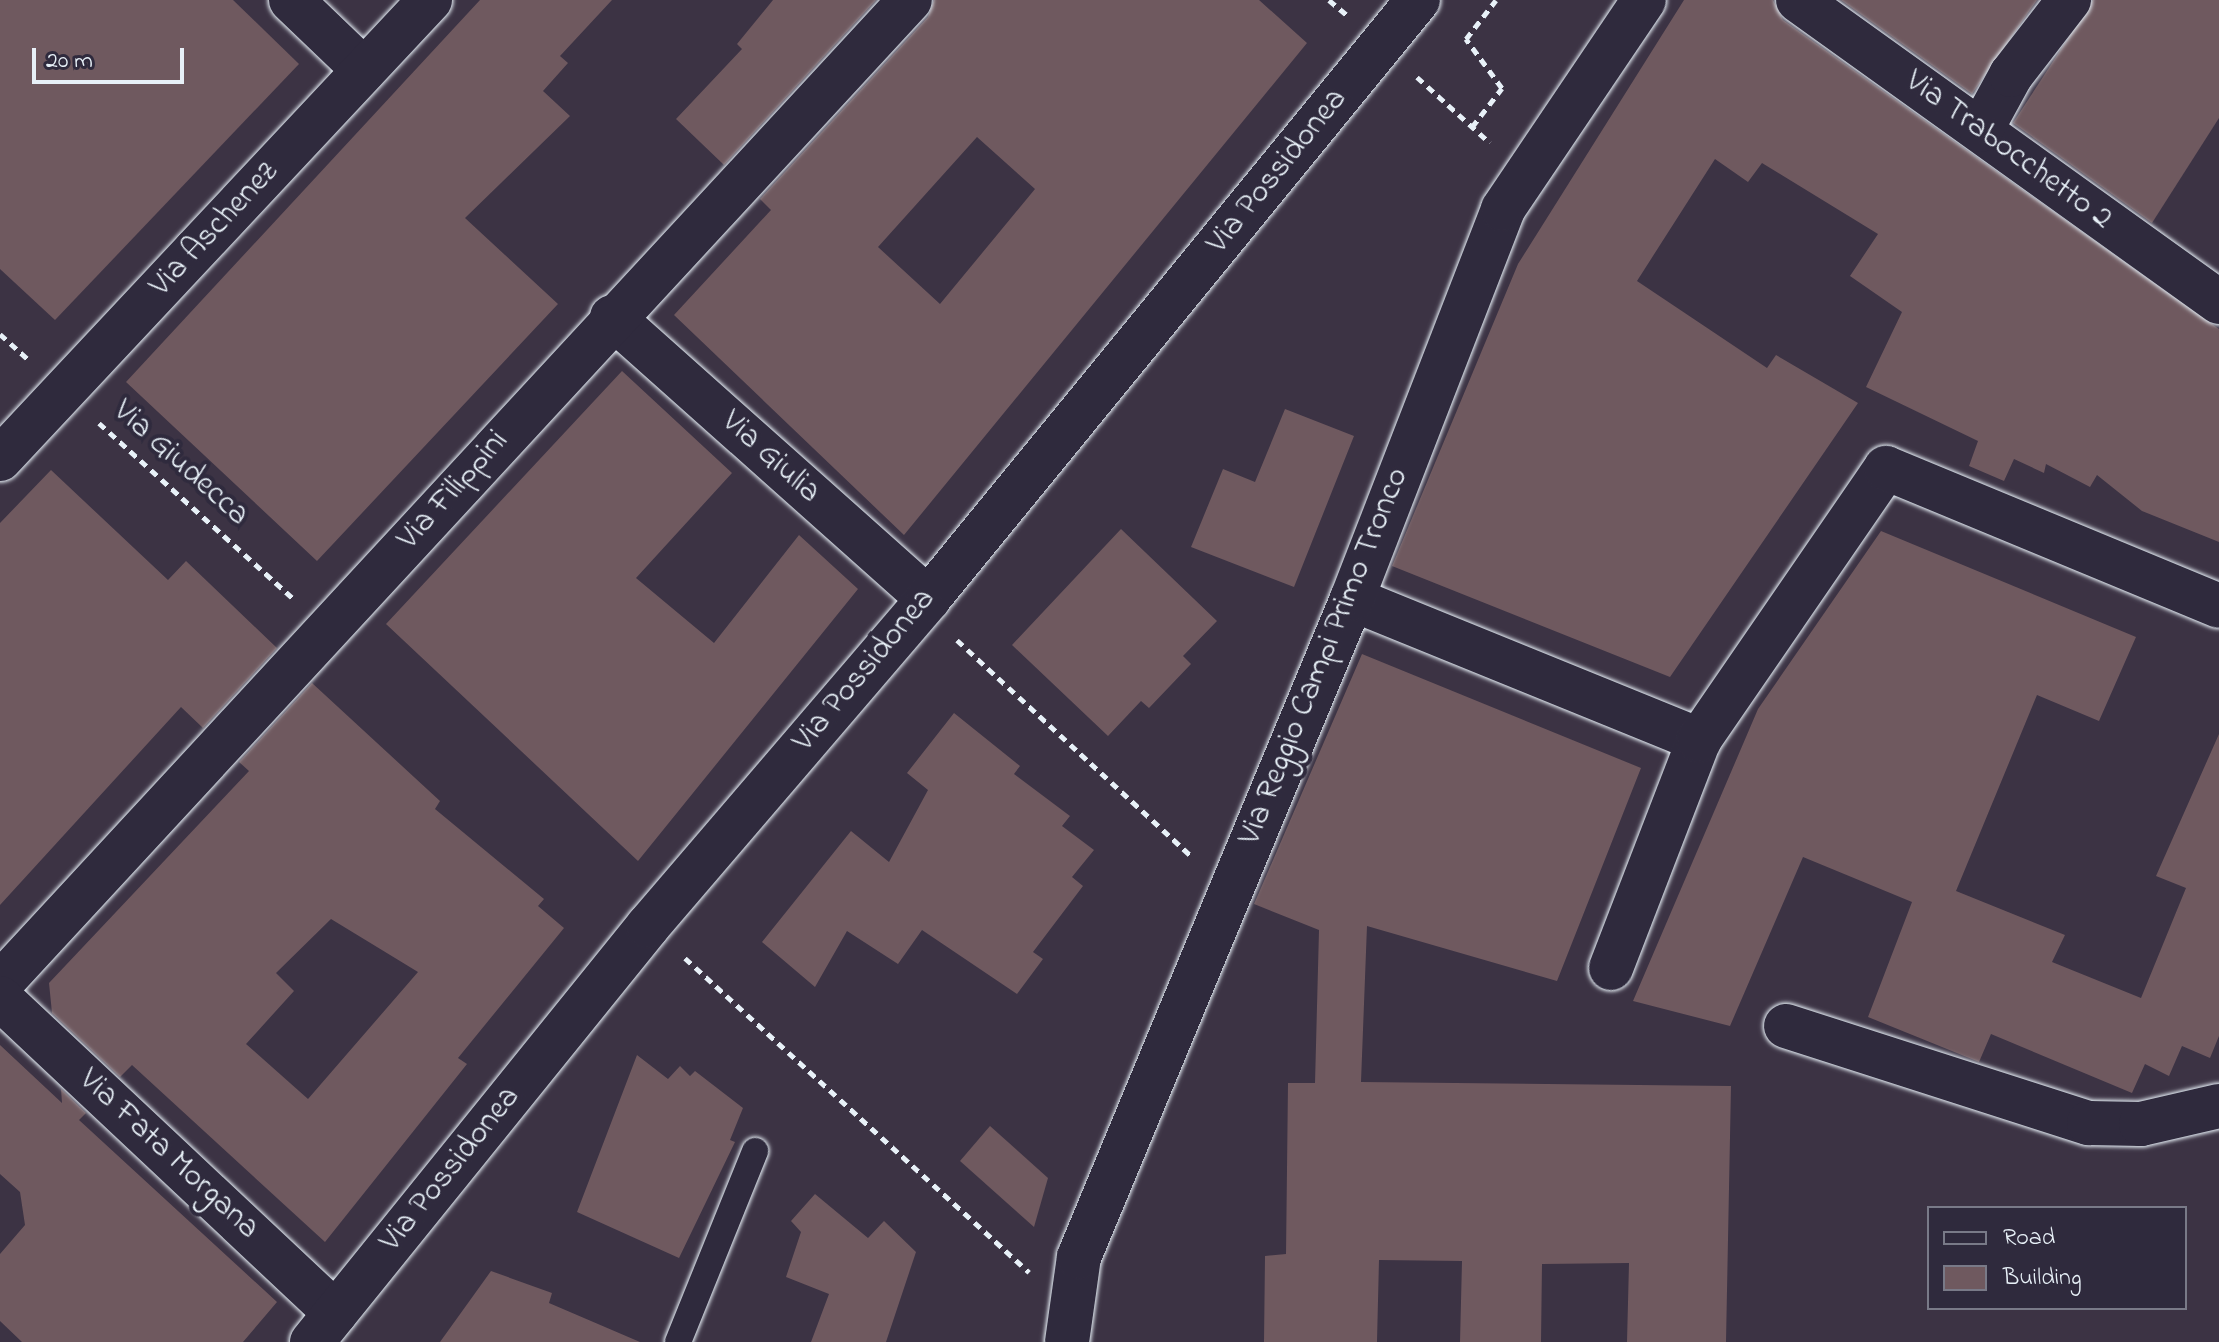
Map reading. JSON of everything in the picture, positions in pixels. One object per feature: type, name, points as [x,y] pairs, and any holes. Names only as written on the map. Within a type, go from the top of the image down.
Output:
[{"type":"street","points":[[291,0],[364,70]]},
{"type":"street","name":"Via Aschenez","points":[[0,459],[430,0]]},
{"type":"street","name":"Via Filippini","points":[[0,984],[612,317],[910,0]]},
{"type":"street","name":"Via Possidonea","points":[[323,1327],[648,926],[928,599],[1418,0]]},
{"type":"street","name":"Via Reggio Campi Primo Tronco","points":[[1069,1326],[1079,1257],[1352,599],[1503,209],[1644,0]]},
{"type":"street","name":"Via Trabocchetto 2","points":[[1798,0],[2219,302]]},
{"type":"street","points":[[1981,130],[2011,75],[2069,0]]},
{"type":"street","name":"Via Giulia","points":[[612,317],[928,599]]},
{"type":"street","points":[[1611,968],[1699,740],[1886,468],[2219,606]]},
{"type":"street","points":[[1352,599],[1699,740]]},
{"type":"street","name":"Via Fata Morgana","points":[[0,998],[323,1327]]},
{"type":"street","points":[[1786,1026],[2089,1123],[2141,1124],[2219,1106]]},
{"type":"lane","points":[[678,1342],[755,1151]]},
{"type":"path","points":[[1472,127],[1502,88],[1466,39],[1496,0]]},
{"type":"path","points":[[1382,45],[1480,135]]},
{"type":"path","name":"Via Giudecca","points":[[0,334],[328,629]]},
{"type":"path","points":[[962,647],[1154,825]]},
{"type":"path","points":[[698,970],[1069,1326]]},
{"type":"building","points":[[0,0],[233,0],[299,64],[55,320],[0,269]]},
{"type":"building","points":[[480,0],[612,0],[560,56],[568,63],[543,91],[570,116],[465,218],[558,304],[317,561],[126,382]]},
{"type":"building","points":[[773,0],[876,0],[724,165],[676,119],[742,49],[737,44]]},
{"type":"building","points":[[934,0],[1259,0],[1307,43],[904,535],[674,315],[771,210],[760,199],[928,17]],"holes":[[[977,137],[1035,189],[940,304],[878,247]]]},
{"type":"building","points":[[1684,0],[1773,0],[1783,20],[2219,329],[2219,542],[2142,511],[2097,475],[2090,487],[2046,464],[2044,473],[2014,459],[2004,481],[1969,466],[1978,441],[1866,387],[1902,312],[1850,276],[1878,234],[1762,163],[1748,182],[1715,159],[1637,281],[1767,368],[1776,355],[1858,403],[1670,677],[1392,566],[1518,264]]},
{"type":"building","points":[[1841,0],[2037,0],[1972,94]]},
{"type":"building","points":[[2093,0],[2219,0],[2219,118],[2152,223],[2013,123]]},
{"type":"building","points":[[622,371],[732,473],[636,578],[714,643],[799,535],[858,589],[638,861],[386,624]]},
{"type":"building","points":[[1285,409],[1354,436],[1294,587],[1191,547],[1223,469],[1255,482]]},
{"type":"building","points":[[51,470],[168,580],[186,561],[277,648],[203,728],[181,707],[0,905],[0,523]]},
{"type":"building","points":[[1121,529],[1217,621],[1183,656],[1191,664],[1149,708],[1141,701],[1108,736],[1012,645]]},
{"type":"building","points":[[1881,531],[2136,637],[2099,721],[2037,695],[1956,891],[2065,935],[2052,962],[2141,998],[2186,888],[2156,876],[2219,734],[2219,1036],[2210,1058],[2182,1046],[2169,1076],[2145,1064],[2132,1093],[1991,1034],[1979,1062],[1868,1017],[1912,902],[1803,857],[1730,1026],[1633,1001],[1758,709]]},
{"type":"building","points":[[1362,654],[1641,768],[1557,981],[1367,926],[1361,1082],[1731,1086],[1726,1342],[1627,1342],[1629,1263],[1542,1264],[1541,1342],[1460,1342],[1462,1261],[1379,1260],[1377,1342],[1264,1342],[1265,1256],[1286,1254],[1288,1083],[1315,1083],[1319,930],[1254,904]]},
{"type":"building","points":[[312,683],[440,801],[435,809],[544,899],[538,906],[564,928],[458,1058],[467,1064],[325,1242],[132,1065],[120,1077],[52,1013],[49,983],[249,771],[239,762]],"holes":[[[331,919],[418,972],[308,1099],[246,1044],[294,991],[276,973]]]},
{"type":"building","points":[[954,713],[1020,766],[1014,774],[1070,816],[1062,826],[1094,850],[1072,877],[1083,886],[1033,952],[1043,959],[1017,994],[922,930],[898,964],[847,931],[815,987],[762,942],[851,831],[889,862],[928,790],[907,773]]},
{"type":"building","points":[[0,1045],[62,1103],[61,1089],[86,1113],[79,1120],[277,1302],[243,1342],[22,1342],[0,1321],[0,1254],[25,1225],[20,1192],[0,1174]]},
{"type":"building","points":[[637,1055],[668,1079],[680,1066],[690,1076],[695,1071],[743,1108],[730,1140],[735,1142],[679,1258],[577,1212]]},
{"type":"building","points":[[990,1126],[1048,1178],[1034,1227],[960,1161]]},
{"type":"building","points":[[815,1194],[868,1238],[884,1221],[916,1252],[886,1342],[811,1342],[829,1294],[786,1277],[801,1232],[791,1221]]},
{"type":"building","points":[[491,1271],[552,1293],[549,1303],[640,1342],[440,1342]]}]
